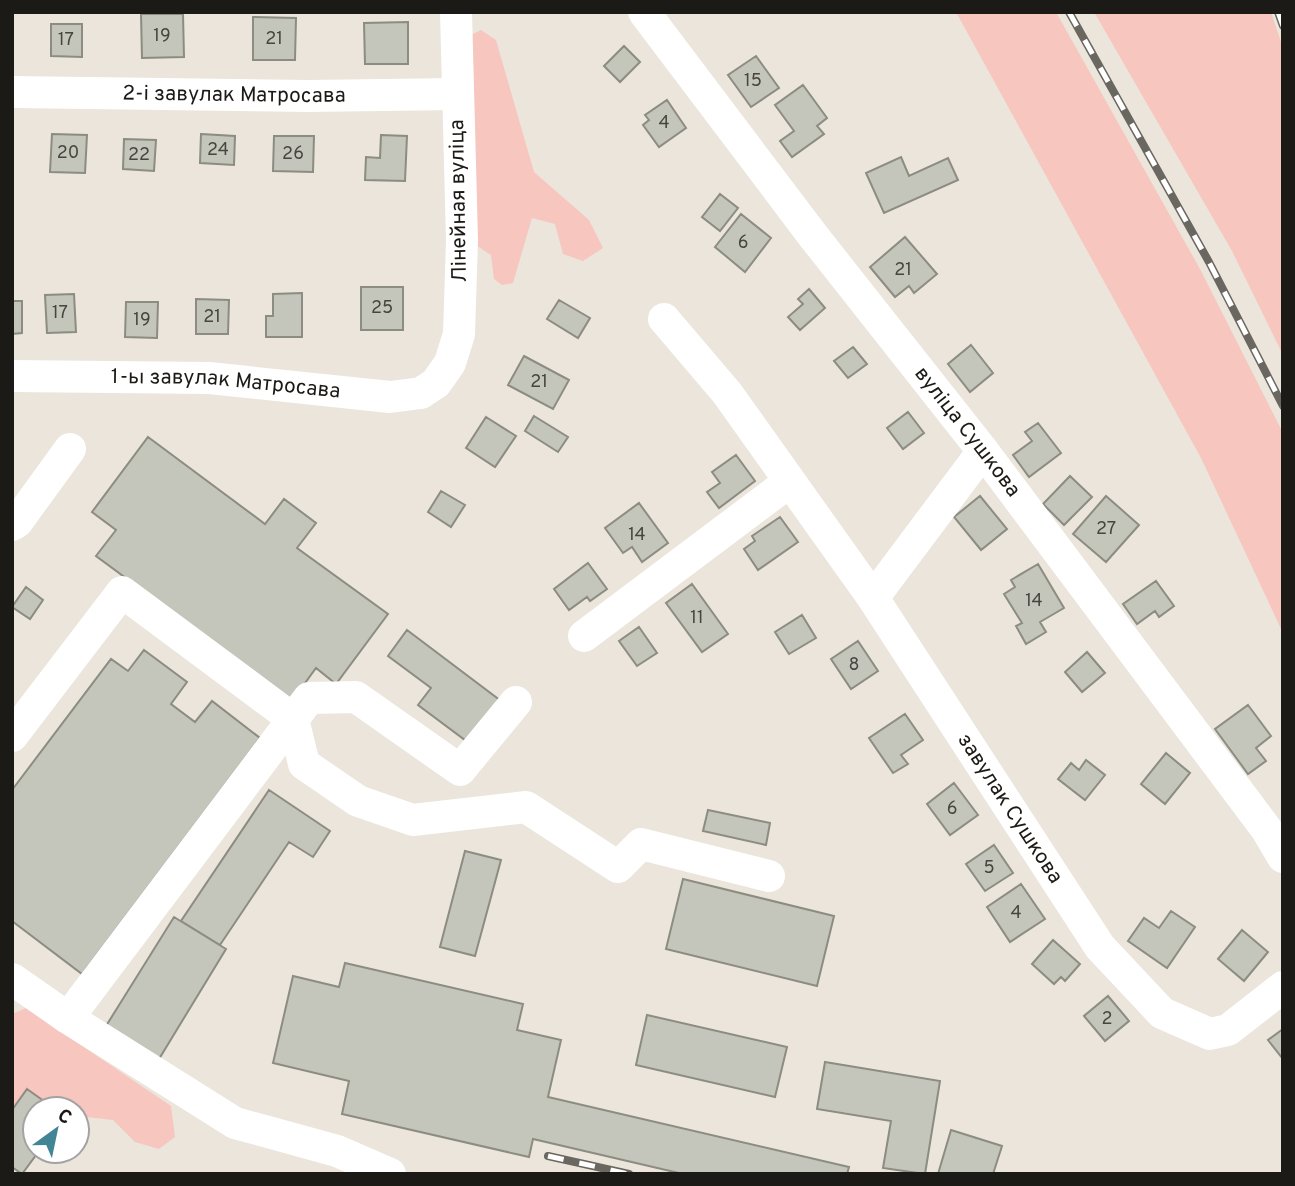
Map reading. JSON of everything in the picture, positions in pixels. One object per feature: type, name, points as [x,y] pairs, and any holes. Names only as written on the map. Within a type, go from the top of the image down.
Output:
[{"type":"street","name":"Лінейная вуліца","points":[[436,383],[450,363],[459,334],[462,240],[457,12]]},
{"type":"street","name":"вуліца Сушкова","points":[[645,12],[814,237],[983,451],[1268,830],[1283,857]]},
{"type":"street","name":"2-і завулак Матросава","points":[[12,92],[308,96],[457,94]]},
{"type":"street","name":"завулак Сушкова","points":[[664,319],[727,393],[873,598],[1100,947],[1162,1013],[1210,1034],[1228,1030],[1283,987]]},
{"type":"street","name":"1-ы завулак Матросава","points":[[12,376],[209,378],[390,397],[421,393],[436,383]]},
{"type":"street","points":[[12,525],[17,522],[70,449]]},
{"type":"street","points":[[873,598],[983,451]]},
{"type":"street","points":[[584,636],[789,482]]},
{"type":"street","points":[[12,736],[122,592],[293,719],[304,764],[358,801],[413,820],[526,807],[618,867],[640,844],[769,876]]},
{"type":"street","points":[[68,1018],[309,698],[356,697],[460,769],[516,702]]},
{"type":"street","points":[[12,979],[68,1018],[235,1123],[330,1162],[390,1174]]},
{"type":"shaded area","points":[[956,12],[1056,12],[1200,269],[1283,433],[1283,633],[1201,458]]},
{"type":"shaded area","points":[[1094,12],[1271,12],[1283,48],[1283,355],[1232,251]]},
{"type":"shaded area","points":[[481,30],[496,40],[534,172],[589,220],[603,248],[583,261],[563,254],[555,224],[532,218],[513,283],[502,285],[494,279],[491,255],[468,240],[467,37]]},
{"type":"shaded area","points":[[26,1008],[171,1106],[175,1137],[159,1149],[135,1142],[113,1120],[91,1118],[91,1095],[34,1095],[27,1090],[12,1110],[12,1014]]},
{"type":"building","points":[[141,14],[183,14],[184,57],[142,58]]},
{"type":"building","points":[[253,17],[296,18],[295,60],[253,60]]},
{"type":"building","points":[[408,22],[408,64],[365,64],[364,23]]},
{"type":"building","points":[[51,24],[82,24],[82,57],[51,56]]},
{"type":"building","points":[[624,46],[640,62],[620,82],[604,66]]},
{"type":"building","points":[[756,56],[779,88],[751,107],[728,75]]},
{"type":"building","points":[[803,85],[827,118],[817,126],[824,134],[792,157],[780,141],[794,131],[775,105]]},
{"type":"building","points":[[667,100],[686,128],[659,147],[643,125],[649,120],[645,115]]},
{"type":"building","points":[[52,134],[87,135],[85,173],[50,172]]},
{"type":"building","points":[[201,134],[235,136],[234,165],[200,163]]},
{"type":"building","points":[[381,135],[407,136],[405,181],[365,180],[366,157],[380,158]]},
{"type":"building","points":[[274,136],[314,136],[313,172],[273,171]]},
{"type":"building","points":[[124,139],[156,140],[154,171],[123,169]]},
{"type":"building","points":[[901,157],[909,176],[948,158],[958,180],[884,213],[866,173]]},
{"type":"building","points":[[720,194],[738,208],[720,231],[702,217]]},
{"type":"building","points":[[741,214],[771,238],[745,272],[715,247]]},
{"type":"building","points":[[905,237],[937,274],[914,293],[909,286],[895,297],[870,267]]},
{"type":"building","points":[[361,287],[403,287],[403,330],[361,330]]},
{"type":"building","points":[[809,289],[825,308],[800,330],[788,317],[803,304],[798,299]]},
{"type":"building","points":[[302,293],[302,337],[266,337],[266,316],[273,316],[273,294]]},
{"type":"building","points":[[74,294],[76,332],[47,333],[45,295]]},
{"type":"building","points":[[196,299],[229,300],[228,334],[196,334]]},
{"type":"building","points":[[559,300],[590,318],[578,338],[547,319]]},
{"type":"building","points":[[12,301],[22,301],[22,333],[12,334]]},
{"type":"building","points":[[126,302],[158,302],[157,338],[125,337]]},
{"type":"building","points":[[971,345],[993,373],[970,392],[948,364]]},
{"type":"building","points":[[853,347],[867,364],[848,378],[834,361]]},
{"type":"building","points":[[524,356],[569,380],[553,409],[508,385]]},
{"type":"building","points":[[908,412],[924,433],[903,449],[887,428]]},
{"type":"building","points":[[534,416],[568,437],[558,452],[525,431]]},
{"type":"building","points":[[486,417],[516,436],[495,467],[466,448]]},
{"type":"building","points":[[1038,423],[1061,453],[1029,477],[1013,455],[1032,441],[1025,432]]},
{"type":"building","points":[[148,437],[265,524],[284,499],[316,523],[297,548],[388,614],[336,684],[316,668],[292,701],[96,556],[116,530],[92,512]]},
{"type":"building","points":[[736,455],[755,481],[719,508],[707,492],[720,483],[712,472]]},
{"type":"building","points":[[1070,476],[1092,497],[1064,525],[1043,504]]},
{"type":"building","points":[[441,491],[465,505],[451,527],[428,512]]},
{"type":"building","points":[[980,496],[1007,529],[981,550],[954,517]]},
{"type":"building","points":[[1106,496],[1139,525],[1106,562],[1073,534]]},
{"type":"building","points":[[639,503],[668,543],[642,562],[632,547],[623,553],[605,528]]},
{"type":"building","points":[[780,517],[798,542],[758,570],[744,549],[755,541],[752,536]]},
{"type":"building","points":[[588,563],[607,589],[590,601],[587,597],[569,610],[554,589]]},
{"type":"building","points":[[1038,564],[1064,608],[1040,622],[1046,632],[1026,644],[1016,626],[1022,623],[1004,594],[1015,587],[1011,580]]},
{"type":"building","points":[[1156,581],[1174,606],[1159,617],[1155,611],[1137,624],[1123,604]]},
{"type":"building","points":[[692,584],[728,634],[702,652],[666,603]]},
{"type":"building","points":[[26,587],[43,600],[30,619],[12,607]]},
{"type":"building","points":[[802,615],[816,638],[789,654],[775,632]]},
{"type":"building","points":[[639,627],[657,653],[637,666],[619,641]]},
{"type":"building","points":[[407,630],[501,701],[469,743],[418,705],[431,688],[388,656]]},
{"type":"building","points":[[858,641],[878,671],[851,689],[831,659]]},
{"type":"building","points":[[144,650],[187,682],[171,704],[195,722],[212,701],[260,738],[82,974],[12,921],[12,790],[111,659],[128,671]]},
{"type":"building","points":[[1087,652],[1105,673],[1082,692],[1065,672]]},
{"type":"building","points":[[1248,705],[1271,736],[1256,748],[1266,761],[1248,774],[1215,729]]},
{"type":"building","points":[[905,714],[923,740],[901,755],[908,764],[893,773],[869,738]]},
{"type":"building","points":[[1166,753],[1190,773],[1165,804],[1141,784]]},
{"type":"building","points":[[1086,760],[1105,775],[1085,800],[1058,779],[1071,763],[1079,770]]},
{"type":"building","points":[[954,783],[978,815],[950,835],[927,804]]},
{"type":"building","points":[[269,790],[330,831],[313,857],[289,842],[220,945],[181,921]]},
{"type":"building","points":[[708,810],[770,823],[766,845],[703,831]]},
{"type":"building","points":[[994,845],[1013,873],[985,891],[966,864]]},
{"type":"building","points":[[465,851],[501,860],[475,956],[440,947]]},
{"type":"building","points":[[683,879],[834,916],[817,986],[666,949]]},
{"type":"building","points":[[1021,884],[1045,919],[1010,942],[987,907]]},
{"type":"building","points":[[1171,911],[1195,927],[1167,968],[1128,941],[1144,918],[1159,928]]},
{"type":"building","points":[[174,917],[226,949],[159,1059],[106,1026]]},
{"type":"building","points":[[1242,930],[1268,952],[1244,981],[1218,959]]},
{"type":"building","points":[[1053,940],[1080,964],[1065,981],[1061,977],[1054,984],[1032,964]]},
{"type":"building","points":[[345,963],[523,1004],[517,1030],[561,1040],[548,1097],[849,1167],[847,1174],[683,1174],[533,1139],[529,1157],[342,1114],[349,1081],[273,1063],[293,976],[339,987]]},
{"type":"building","points":[[1108,996],[1129,1021],[1105,1041],[1084,1016]]},
{"type":"building","points":[[647,1015],[787,1047],[775,1097],[636,1065]]},
{"type":"building","points":[[1283,1029],[1283,1059],[1268,1040]]},
{"type":"building","points":[[825,1062],[940,1081],[925,1174],[883,1168],[891,1121],[817,1109]]},
{"type":"building","points":[[27,1089],[35,1095],[23,1095]]},
{"type":"building","points":[[21,1097],[21,1165],[29,1165],[22,1174],[12,1167],[12,1110]]},
{"type":"building","points":[[951,1130],[1002,1146],[993,1174],[938,1174]]},
{"type":"railway","points":[[1069,12],[1209,262],[1283,406]]},
{"type":"railway","points":[[1278,12],[1283,26]]},
{"type":"railway","points":[[548,1156],[629,1174]]}]
